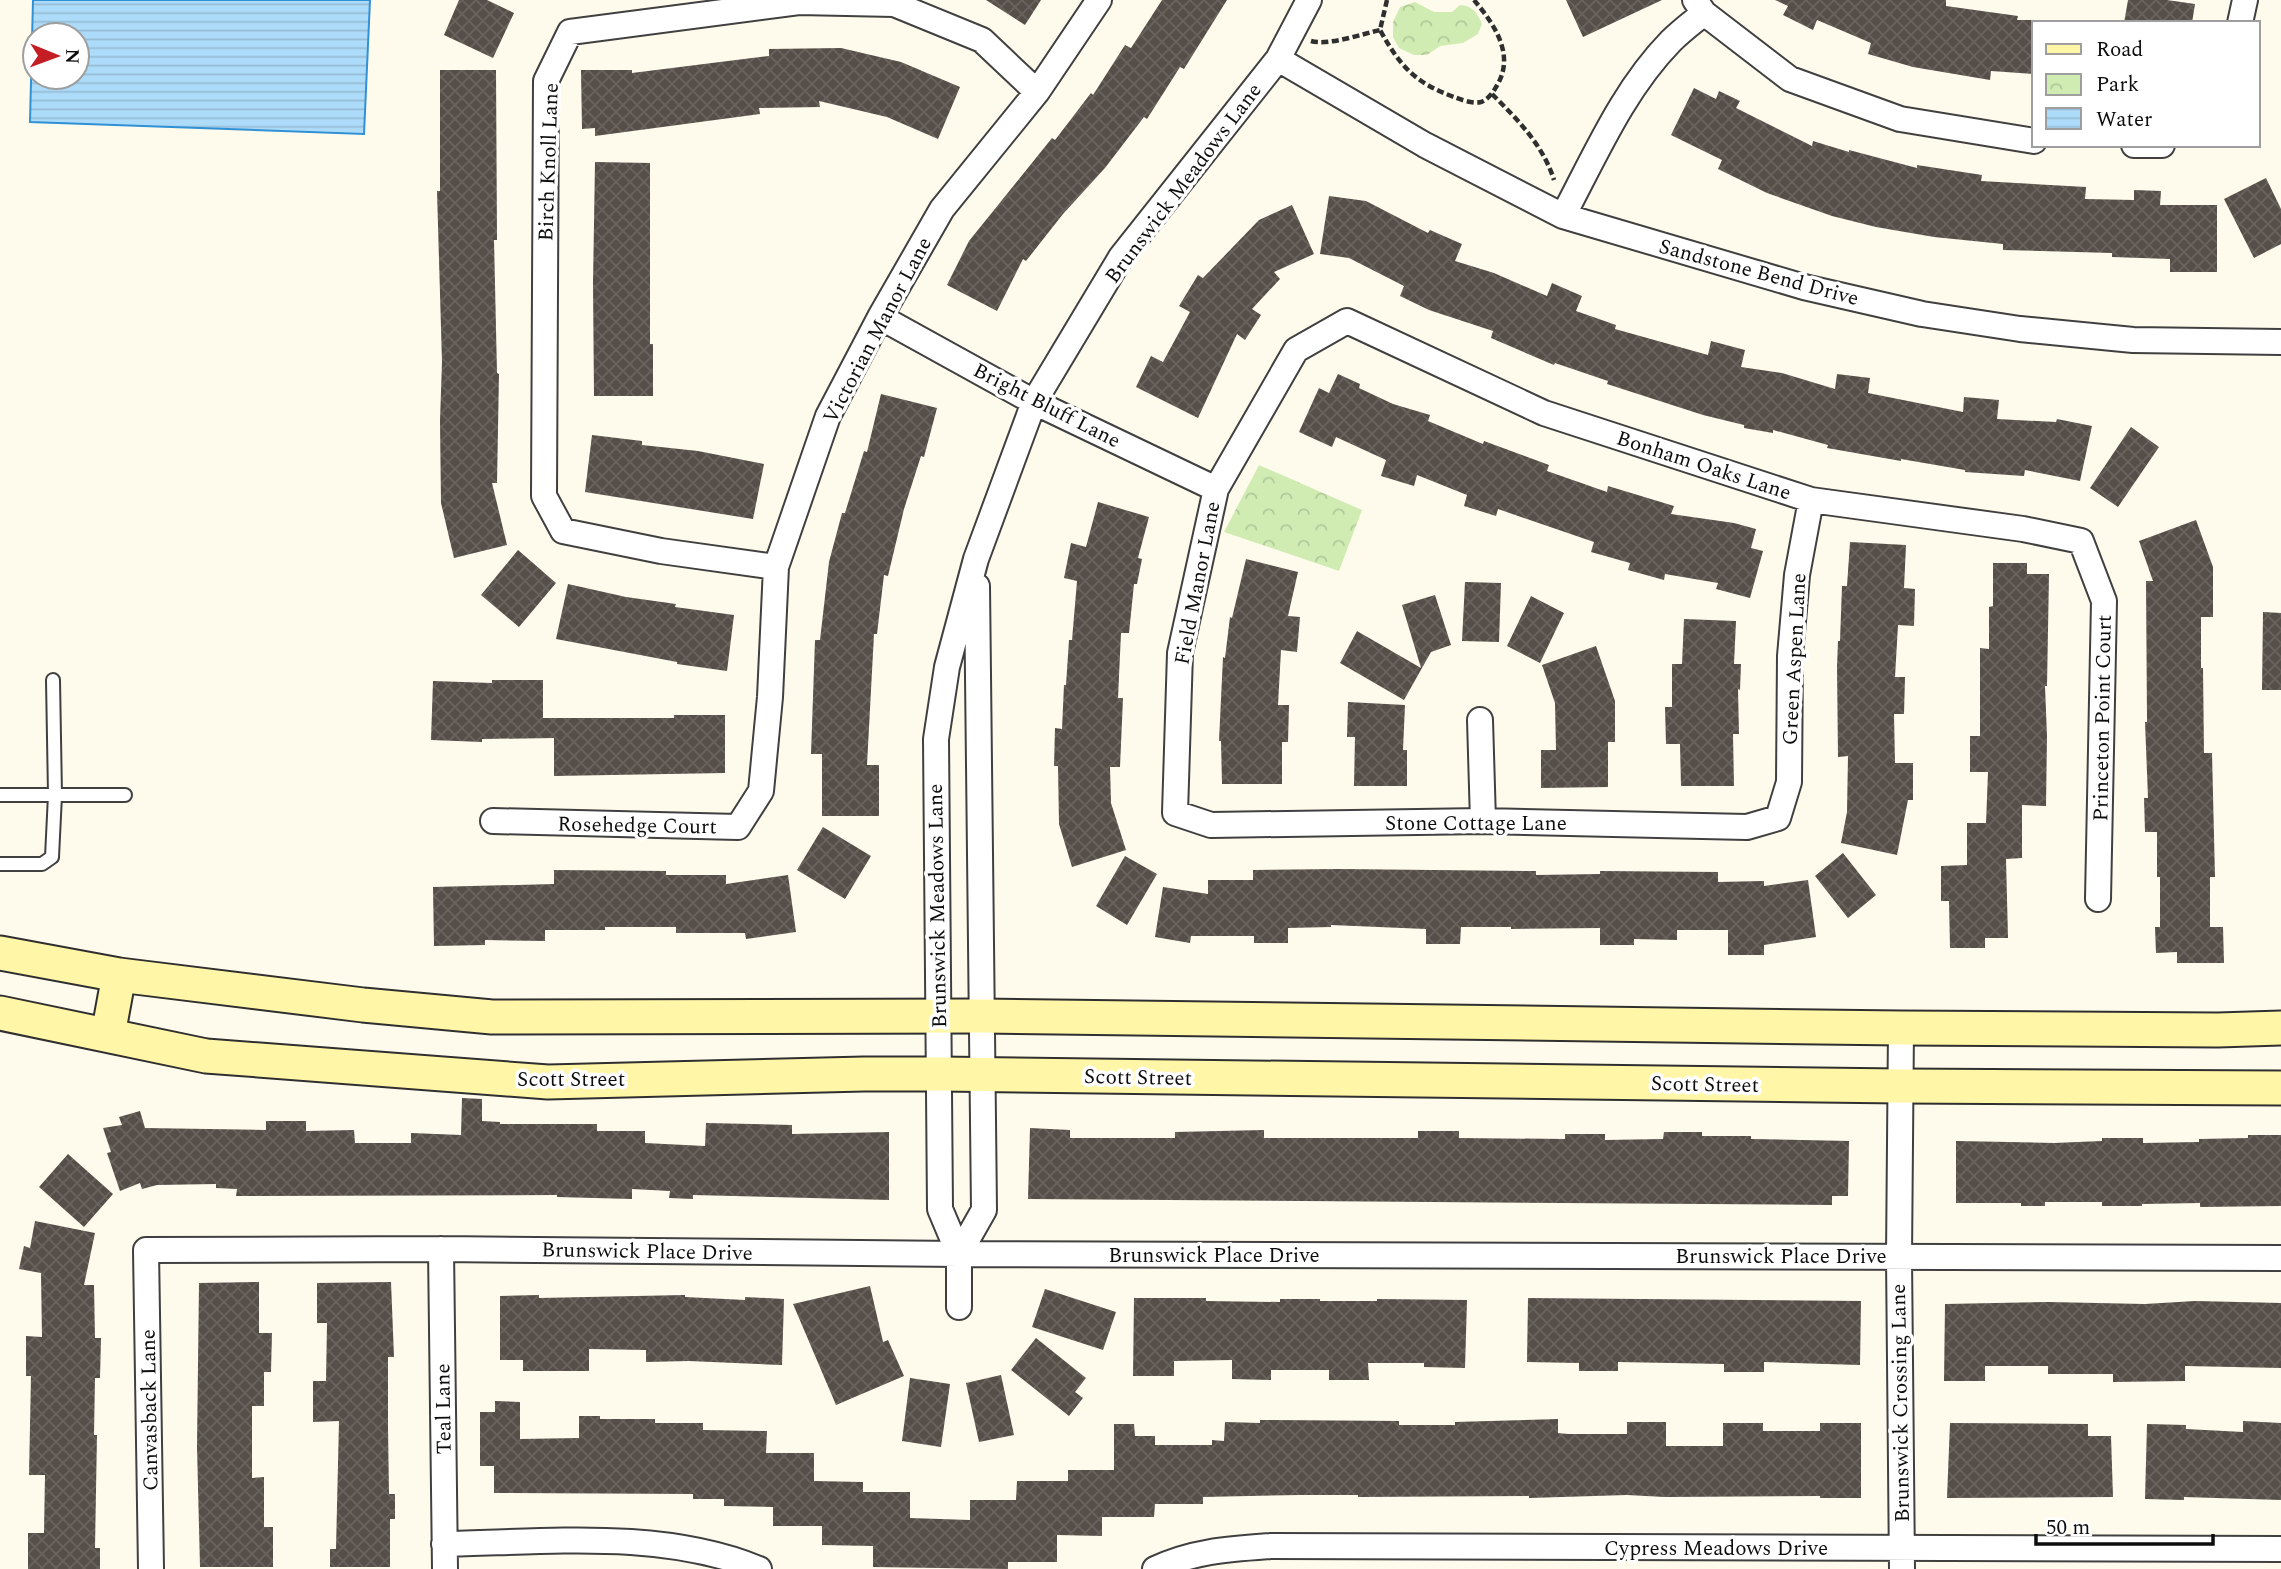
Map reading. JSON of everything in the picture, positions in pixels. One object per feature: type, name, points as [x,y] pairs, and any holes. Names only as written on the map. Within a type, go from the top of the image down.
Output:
[{"type":"main road","points":[[0,953],[119,975],[363,1006],[492,1017],[982,1016],[1901,1028],[2281,1028]]},
{"type":"main road","points":[[108,1035],[119,975]]},
{"type":"main road","name":"Scott Street","points":[[0,1013],[206,1056],[548,1082],[940,1074],[2281,1088]]},
{"type":"street","name":"Victorian Manor Lane","points":[[761,791],[770,697],[776,567],[828,416],[880,317],[942,209],[1037,92],[1099,0]]},
{"type":"street","name":"Brunswick Meadows Lane","points":[[959,1307],[959,1254],[940,1209],[936,739],[947,667],[976,559],[1034,402],[1121,257],[1278,58],[1309,0]]},
{"type":"street","points":[[2240,21],[2245,0]]},
{"type":"street","name":"Birch Knoll Lane","points":[[776,567],[661,551],[564,531],[544,496],[546,81],[570,32],[686,9],[799,2],[894,4],[982,40],[1037,92]]},
{"type":"street","points":[[1563,216],[1637,81],[1700,6],[1790,79],[1900,119],[2032,141]]},
{"type":"street","name":"Sandstone Bend Drive","points":[[1278,58],[1425,145],[1563,216],[1804,287],[1922,314],[2020,329],[2133,340],[2281,342]]},
{"type":"street","name":"Bright Bluff Lane","points":[[880,317],[1034,402],[1216,489]]},
{"type":"street","name":"Field Manor Lane","points":[[1175,813],[1180,653],[1216,489],[1296,350],[1347,321]]},
{"type":"street","name":"Bonham Oaks Lane","points":[[1347,321],[1544,414],[1811,500],[2023,529],[2081,541]]},
{"type":"street","name":"Green Aspen Lane","points":[[1778,818],[1789,782],[1792,629],[1797,575],[1811,500]]},
{"type":"street","name":"Princeton Point Court","points":[[2081,541],[2104,601],[2098,899]]},
{"type":"street","name":"Brunswick Meadows Lane","points":[[959,1254],[984,1210],[976,559]]},
{"type":"street","points":[[1480,720],[1483,821]]},
{"type":"street","name":"Rosehedge Court","points":[[493,821],[738,827],[761,791]]},
{"type":"street","name":"Stone Cottage Lane","points":[[1175,813],[1211,825],[1483,821],[1747,827],[1778,818]]},
{"type":"street","name":"Brunswick Crossing Lane","points":[[1901,1028],[1899,1257],[1902,1559]]},
{"type":"street","name":"Brunswick Place Drive","points":[[146,1250],[441,1249],[959,1254],[2281,1258]]},
{"type":"street","name":"Teal Lane","points":[[441,1249],[445,1569]]},
{"type":"street","name":"Canvasback Lane","points":[[146,1250],[151,1569]]},
{"type":"street","points":[[444,1544],[653,1544],[698,1550],[760,1569]]},
{"type":"street","name":"Cypress Meadows Drive","points":[[1155,1569],[1179,1557],[1218,1550],[1271,1546],[1902,1559],[2281,1549]]},
{"type":"lane","points":[[0,864],[42,864],[52,857],[55,795],[53,680]]},
{"type":"lane","points":[[0,795],[125,795]]},
{"type":"path","points":[[1387,0],[1380,30],[1399,60],[1415,78],[1464,101],[1480,102],[1492,94],[1505,63],[1492,22],[1474,0]]},
{"type":"path","points":[[1290,34],[1316,43],[1380,30]]},
{"type":"path","points":[[1492,94],[1542,150],[1553,177],[1563,216]]},
{"type":"green space","points":[[1415,2],[1434,12],[1452,12],[1460,5],[1471,8],[1482,24],[1478,34],[1463,43],[1440,46],[1427,55],[1414,55],[1399,48],[1393,37],[1393,22],[1400,7]]},
{"type":"green space","points":[[1259,465],[1362,510],[1339,571],[1224,532]]},
{"type":"water","points":[[33,0],[370,0],[364,134],[30,122],[31,91],[91,91],[91,21],[32,21]]},
{"type":"building","points":[[459,0],[487,0],[514,13],[493,58],[444,35]]},
{"type":"building","points":[[986,0],[1041,0],[1025,25]]},
{"type":"building","points":[[1162,0],[1227,0],[1184,69],[1180,67],[1147,119],[1144,117],[1105,168],[1063,214],[1026,261],[1023,259],[997,311],[947,285],[969,241],[1052,138],[1055,140],[1091,93],[1093,95],[1125,45],[1131,48]]},
{"type":"building","points":[[1566,0],[1662,0],[1583,37]]},
{"type":"building","points":[[1775,0],[1946,0],[1946,6],[2018,16],[2017,20],[2034,20],[2032,74],[1991,71],[1990,80],[1913,67],[1868,54],[1871,43],[1817,20],[1813,30],[1783,15],[1788,6]]},
{"type":"building","points":[[2128,0],[2167,0],[2195,4],[2192,21],[2124,21]]},
{"type":"building","points":[[841,48],[901,62],[960,87],[938,139],[887,117],[819,101],[820,107],[759,108],[760,114],[595,136],[595,128],[582,129],[581,70],[632,70],[632,73],[769,56],[769,49]]},
{"type":"building","points":[[440,70],[496,70],[497,240],[494,240],[499,374],[497,483],[492,483],[507,545],[454,558],[441,503],[442,362],[437,191],[440,191]]},
{"type":"building","points":[[1694,88],[1716,99],[1719,91],[1740,101],[1736,108],[1812,146],[1813,141],[1917,168],[1917,165],[1982,175],[1981,181],[2086,187],[2085,199],[2134,200],[2134,190],[2161,191],[2160,205],[2217,205],[2217,272],[2170,272],[2170,259],[2112,257],[2112,253],[2003,250],[2003,244],[1934,237],[1832,216],[1767,193],[1718,169],[1722,160],[1671,135]]},
{"type":"building","points":[[595,162],[650,163],[650,344],[653,344],[653,396],[594,396]]},
{"type":"building","points":[[2266,178],[2281,209],[2281,244],[2254,258],[2224,199]]},
{"type":"building","points":[[1329,196],[1366,201],[1428,233],[1430,230],[1462,244],[1455,261],[1494,273],[1547,296],[1552,283],[1582,296],[1576,311],[1616,325],[1615,329],[1708,355],[1711,341],[1745,350],[1741,367],[1782,373],[1835,389],[1837,374],[1870,378],[1868,393],[1963,412],[1964,397],[1999,400],[1997,419],[2056,422],[2057,419],[2092,426],[2080,481],[2025,470],[2024,476],[1965,472],[1827,448],[1828,445],[1773,430],[1773,433],[1744,428],[1744,425],[1703,415],[1607,384],[1608,381],[1555,363],[1554,365],[1491,338],[1493,331],[1429,310],[1400,296],[1404,286],[1349,258],[1320,254]]},
{"type":"building","points":[[1292,205],[1314,254],[1274,272],[1280,279],[1252,309],[1261,315],[1245,340],[1237,334],[1198,418],[1136,387],[1151,356],[1163,362],[1190,312],[1179,306],[1198,275],[1203,278],[1259,220]]},
{"type":"building","points":[[1338,374],[1360,384],[1359,388],[1393,404],[1430,415],[1428,421],[1483,444],[1484,441],[1549,465],[1547,471],[1607,492],[1608,486],[1674,506],[1671,514],[1756,529],[1751,548],[1763,551],[1750,598],[1716,589],[1718,583],[1665,574],[1664,580],[1628,570],[1630,563],[1591,552],[1594,542],[1498,509],[1496,516],[1464,506],[1467,495],[1417,475],[1414,486],[1381,476],[1386,460],[1336,437],[1332,447],[1299,432],[1319,388],[1329,393]]},
{"type":"building","points":[[881,394],[937,408],[924,457],[921,456],[904,509],[888,576],[884,575],[877,634],[874,634],[867,765],[879,765],[879,816],[822,816],[822,754],[811,754],[815,640],[820,640],[829,562],[842,513],[845,513],[864,451],[867,452]]},
{"type":"building","points":[[2131,427],[2159,447],[2118,507],[2090,488]]},
{"type":"building","points":[[592,435],[642,441],[642,445],[698,451],[764,464],[753,519],[585,492]]},
{"type":"building","points":[[1098,502],[1149,517],[1138,558],[1142,559],[1137,584],[1134,584],[1129,633],[1121,633],[1118,698],[1123,698],[1120,767],[1110,767],[1111,803],[1126,850],[1072,867],[1059,824],[1058,766],[1054,766],[1055,728],[1062,729],[1064,685],[1069,640],[1072,640],[1077,581],[1064,578],[1071,543],[1086,547]]},
{"type":"building","points":[[2196,520],[2213,567],[2213,617],[2201,617],[2201,668],[2204,753],[2212,753],[2215,877],[2210,877],[2210,927],[2223,927],[2224,963],[2177,963],[2177,952],[2156,953],[2155,927],[2160,927],[2157,832],[2145,832],[2144,798],[2148,798],[2145,722],[2146,581],[2153,581],[2139,541]]},
{"type":"building","points":[[1850,542],[1906,545],[1904,588],[1915,589],[1914,626],[1898,625],[1895,677],[1905,677],[1904,714],[1894,714],[1895,763],[1913,763],[1913,800],[1908,800],[1897,855],[1841,843],[1847,812],[1848,756],[1838,757],[1837,667],[1842,586],[1847,586]]},
{"type":"building","points":[[518,550],[556,583],[519,627],[481,595]]},
{"type":"building","points":[[1246,559],[1298,572],[1288,616],[1300,617],[1297,652],[1281,650],[1278,705],[1289,705],[1288,742],[1282,742],[1282,784],[1222,784],[1219,741],[1223,657],[1225,658],[1230,617],[1232,618]]},
{"type":"building","points":[[1993,563],[2027,563],[2027,574],[2049,574],[2045,686],[2046,806],[2022,805],[2022,858],[2006,859],[2008,938],[1985,938],[1985,948],[1950,948],[1949,901],[1941,901],[1941,866],[1967,865],[1967,823],[1986,823],[1988,772],[1970,772],[1970,736],[1980,736],[1980,648],[1989,649]]},
{"type":"building","points":[[1465,582],[1501,583],[1499,642],[1462,641]]},
{"type":"building","points":[[568,584],[626,597],[676,604],[675,607],[734,615],[727,671],[677,664],[556,639]]},
{"type":"building","points":[[1435,595],[1451,645],[1431,652],[1404,700],[1340,663],[1357,631],[1421,668],[1402,605]]},
{"type":"building","points":[[1531,596],[1564,613],[1540,663],[1507,646]]},
{"type":"building","points":[[2263,612],[2281,613],[2281,690],[2262,690]]},
{"type":"building","points":[[1684,619],[1736,621],[1734,664],[1741,664],[1740,690],[1738,689],[1739,734],[1733,734],[1734,786],[1681,786],[1680,744],[1666,744],[1665,707],[1672,707],[1672,664],[1682,664]]},
{"type":"building","points":[[1596,646],[1615,701],[1615,742],[1608,742],[1608,787],[1541,788],[1541,750],[1556,750],[1555,703],[1542,665]]},
{"type":"building","points":[[492,680],[543,680],[543,718],[674,718],[674,715],[725,715],[725,773],[554,776],[554,738],[482,739],[482,742],[431,740],[433,681],[492,683]]},
{"type":"building","points":[[1348,702],[1405,705],[1403,750],[1407,750],[1407,786],[1354,786],[1355,737],[1347,737]]},
{"type":"building","points":[[823,827],[871,856],[845,899],[797,870]]},
{"type":"building","points":[[1843,853],[1876,895],[1848,918],[1815,876]]},
{"type":"building","points":[[1125,856],[1157,874],[1127,925],[1096,906]]},
{"type":"building","points":[[554,870],[666,871],[666,875],[726,875],[726,884],[788,875],[796,932],[746,939],[745,933],[676,933],[676,927],[605,927],[605,930],[545,930],[545,941],[485,940],[485,945],[434,946],[433,887],[554,884]]},
{"type":"building","points":[[1253,870],[1536,871],[1536,875],[1600,874],[1600,871],[1718,872],[1718,882],[1764,881],[1764,886],[1808,880],[1816,937],[1764,945],[1764,955],[1728,955],[1728,930],[1677,930],[1677,940],[1634,939],[1634,945],[1600,945],[1600,928],[1461,927],[1460,944],[1426,944],[1426,929],[1331,925],[1288,928],[1288,943],[1254,943],[1254,936],[1191,936],[1190,943],[1155,937],[1163,887],[1208,894],[1208,880],[1253,880]]},
{"type":"building","points":[[462,1098],[482,1099],[482,1121],[500,1124],[597,1124],[597,1131],[645,1131],[645,1143],[705,1146],[706,1123],[792,1125],[792,1134],[889,1132],[889,1200],[693,1195],[693,1199],[669,1198],[670,1191],[632,1189],[632,1199],[557,1195],[236,1196],[237,1189],[216,1188],[216,1184],[157,1185],[142,1189],[140,1183],[120,1191],[107,1153],[111,1152],[103,1128],[122,1125],[119,1117],[140,1111],[145,1128],[266,1130],[266,1121],[306,1121],[306,1131],[354,1130],[355,1143],[411,1143],[411,1133],[461,1135]]},
{"type":"building","points":[[1030,1128],[1070,1130],[1070,1138],[1175,1138],[1175,1132],[1264,1130],[1264,1138],[1418,1138],[1418,1131],[1459,1131],[1459,1138],[1565,1139],[1565,1134],[1605,1134],[1605,1140],[1663,1139],[1664,1132],[1702,1132],[1702,1136],[1751,1136],[1751,1139],[1849,1141],[1848,1196],[1832,1196],[1832,1205],[1028,1199]]},
{"type":"building","points":[[2248,1135],[2281,1135],[2281,1206],[2200,1207],[2200,1203],[2102,1206],[2102,1202],[2045,1202],[2045,1206],[2021,1206],[2021,1203],[1956,1203],[1956,1141],[2054,1143],[2102,1141],[2102,1138],[2143,1138],[2143,1143],[2199,1142],[2199,1139],[2248,1138]]},
{"type":"building","points":[[68,1154],[113,1194],[84,1227],[39,1187]]},
{"type":"building","points":[[35,1221],[95,1233],[84,1285],[94,1285],[95,1338],[101,1338],[100,1378],[95,1378],[94,1435],[97,1435],[95,1548],[100,1548],[100,1569],[28,1569],[28,1533],[44,1533],[45,1475],[29,1475],[31,1376],[26,1376],[26,1336],[42,1337],[41,1273],[19,1269],[24,1246],[30,1248]]},
{"type":"building","points":[[259,1282],[259,1333],[272,1333],[271,1372],[264,1372],[264,1406],[252,1406],[252,1478],[264,1477],[264,1527],[273,1527],[273,1567],[200,1567],[197,1446],[199,1283]]},
{"type":"building","points":[[391,1282],[394,1357],[388,1357],[389,1494],[395,1494],[395,1519],[390,1519],[390,1567],[330,1567],[330,1549],[336,1549],[339,1421],[313,1422],[313,1381],[326,1381],[327,1323],[317,1323],[317,1283]]},
{"type":"building","points":[[870,1286],[883,1342],[888,1340],[904,1376],[836,1405],[793,1304]]},
{"type":"building","points":[[1045,1289],[1116,1312],[1103,1350],[1032,1327]]},
{"type":"building","points":[[539,1295],[539,1298],[685,1295],[745,1300],[745,1297],[784,1299],[782,1365],[646,1362],[646,1350],[589,1349],[589,1371],[523,1371],[523,1360],[500,1360],[500,1296]]},
{"type":"building","points":[[1134,1298],[1280,1302],[1280,1299],[1467,1300],[1465,1368],[1424,1367],[1424,1363],[1368,1363],[1369,1380],[1329,1380],[1329,1370],[1271,1370],[1271,1380],[1232,1379],[1232,1360],[1174,1361],[1174,1376],[1133,1376]]},
{"type":"building","points":[[1528,1298],[1861,1301],[1860,1365],[1764,1362],[1764,1372],[1724,1372],[1724,1364],[1618,1362],[1618,1371],[1579,1371],[1579,1363],[1527,1362]]},
{"type":"building","points":[[2195,1301],[2281,1303],[2281,1368],[2185,1366],[2185,1381],[2113,1382],[2113,1374],[2048,1374],[2048,1366],[1985,1366],[1985,1381],[1944,1381],[1945,1304],[2145,1304]]},
{"type":"building","points":[[1036,1338],[1086,1378],[1075,1392],[1083,1398],[1069,1416],[1011,1370]]},
{"type":"building","points":[[1001,1375],[1014,1435],[979,1442],[966,1383]]},
{"type":"building","points":[[910,1378],[950,1384],[941,1447],[902,1441]]},
{"type":"building","points":[[495,1401],[520,1402],[520,1439],[579,1438],[579,1416],[600,1416],[600,1419],[655,1419],[655,1423],[703,1423],[703,1430],[767,1431],[766,1453],[814,1453],[814,1481],[863,1482],[863,1492],[910,1492],[910,1518],[970,1520],[970,1500],[1016,1500],[1017,1481],[1068,1481],[1068,1470],[1114,1470],[1114,1424],[1134,1424],[1135,1436],[1155,1436],[1155,1445],[1212,1445],[1212,1440],[1224,1441],[1225,1422],[1260,1423],[1260,1420],[1399,1421],[1399,1425],[1455,1425],[1455,1422],[1558,1419],[1558,1433],[1568,1434],[1627,1434],[1627,1422],[1666,1422],[1666,1446],[1723,1446],[1723,1423],[1763,1423],[1763,1431],[1820,1431],[1820,1423],[1861,1423],[1861,1498],[1627,1495],[1529,1498],[1358,1495],[1203,1497],[1203,1504],[1155,1504],[1154,1517],[1102,1517],[1102,1536],[1057,1535],[1057,1562],[1008,1562],[1008,1569],[873,1567],[873,1546],[822,1545],[822,1526],[773,1526],[773,1507],[724,1506],[724,1499],[693,1499],[693,1494],[494,1493],[494,1466],[480,1466],[480,1412],[495,1412]]},
{"type":"building","points":[[2243,1421],[2281,1423],[2281,1500],[2184,1497],[2184,1500],[2145,1499],[2147,1424],[2186,1425],[2186,1429],[2243,1432]]},
{"type":"building","points":[[1950,1423],[2088,1424],[2088,1436],[2111,1436],[2113,1497],[1947,1498]]}]
